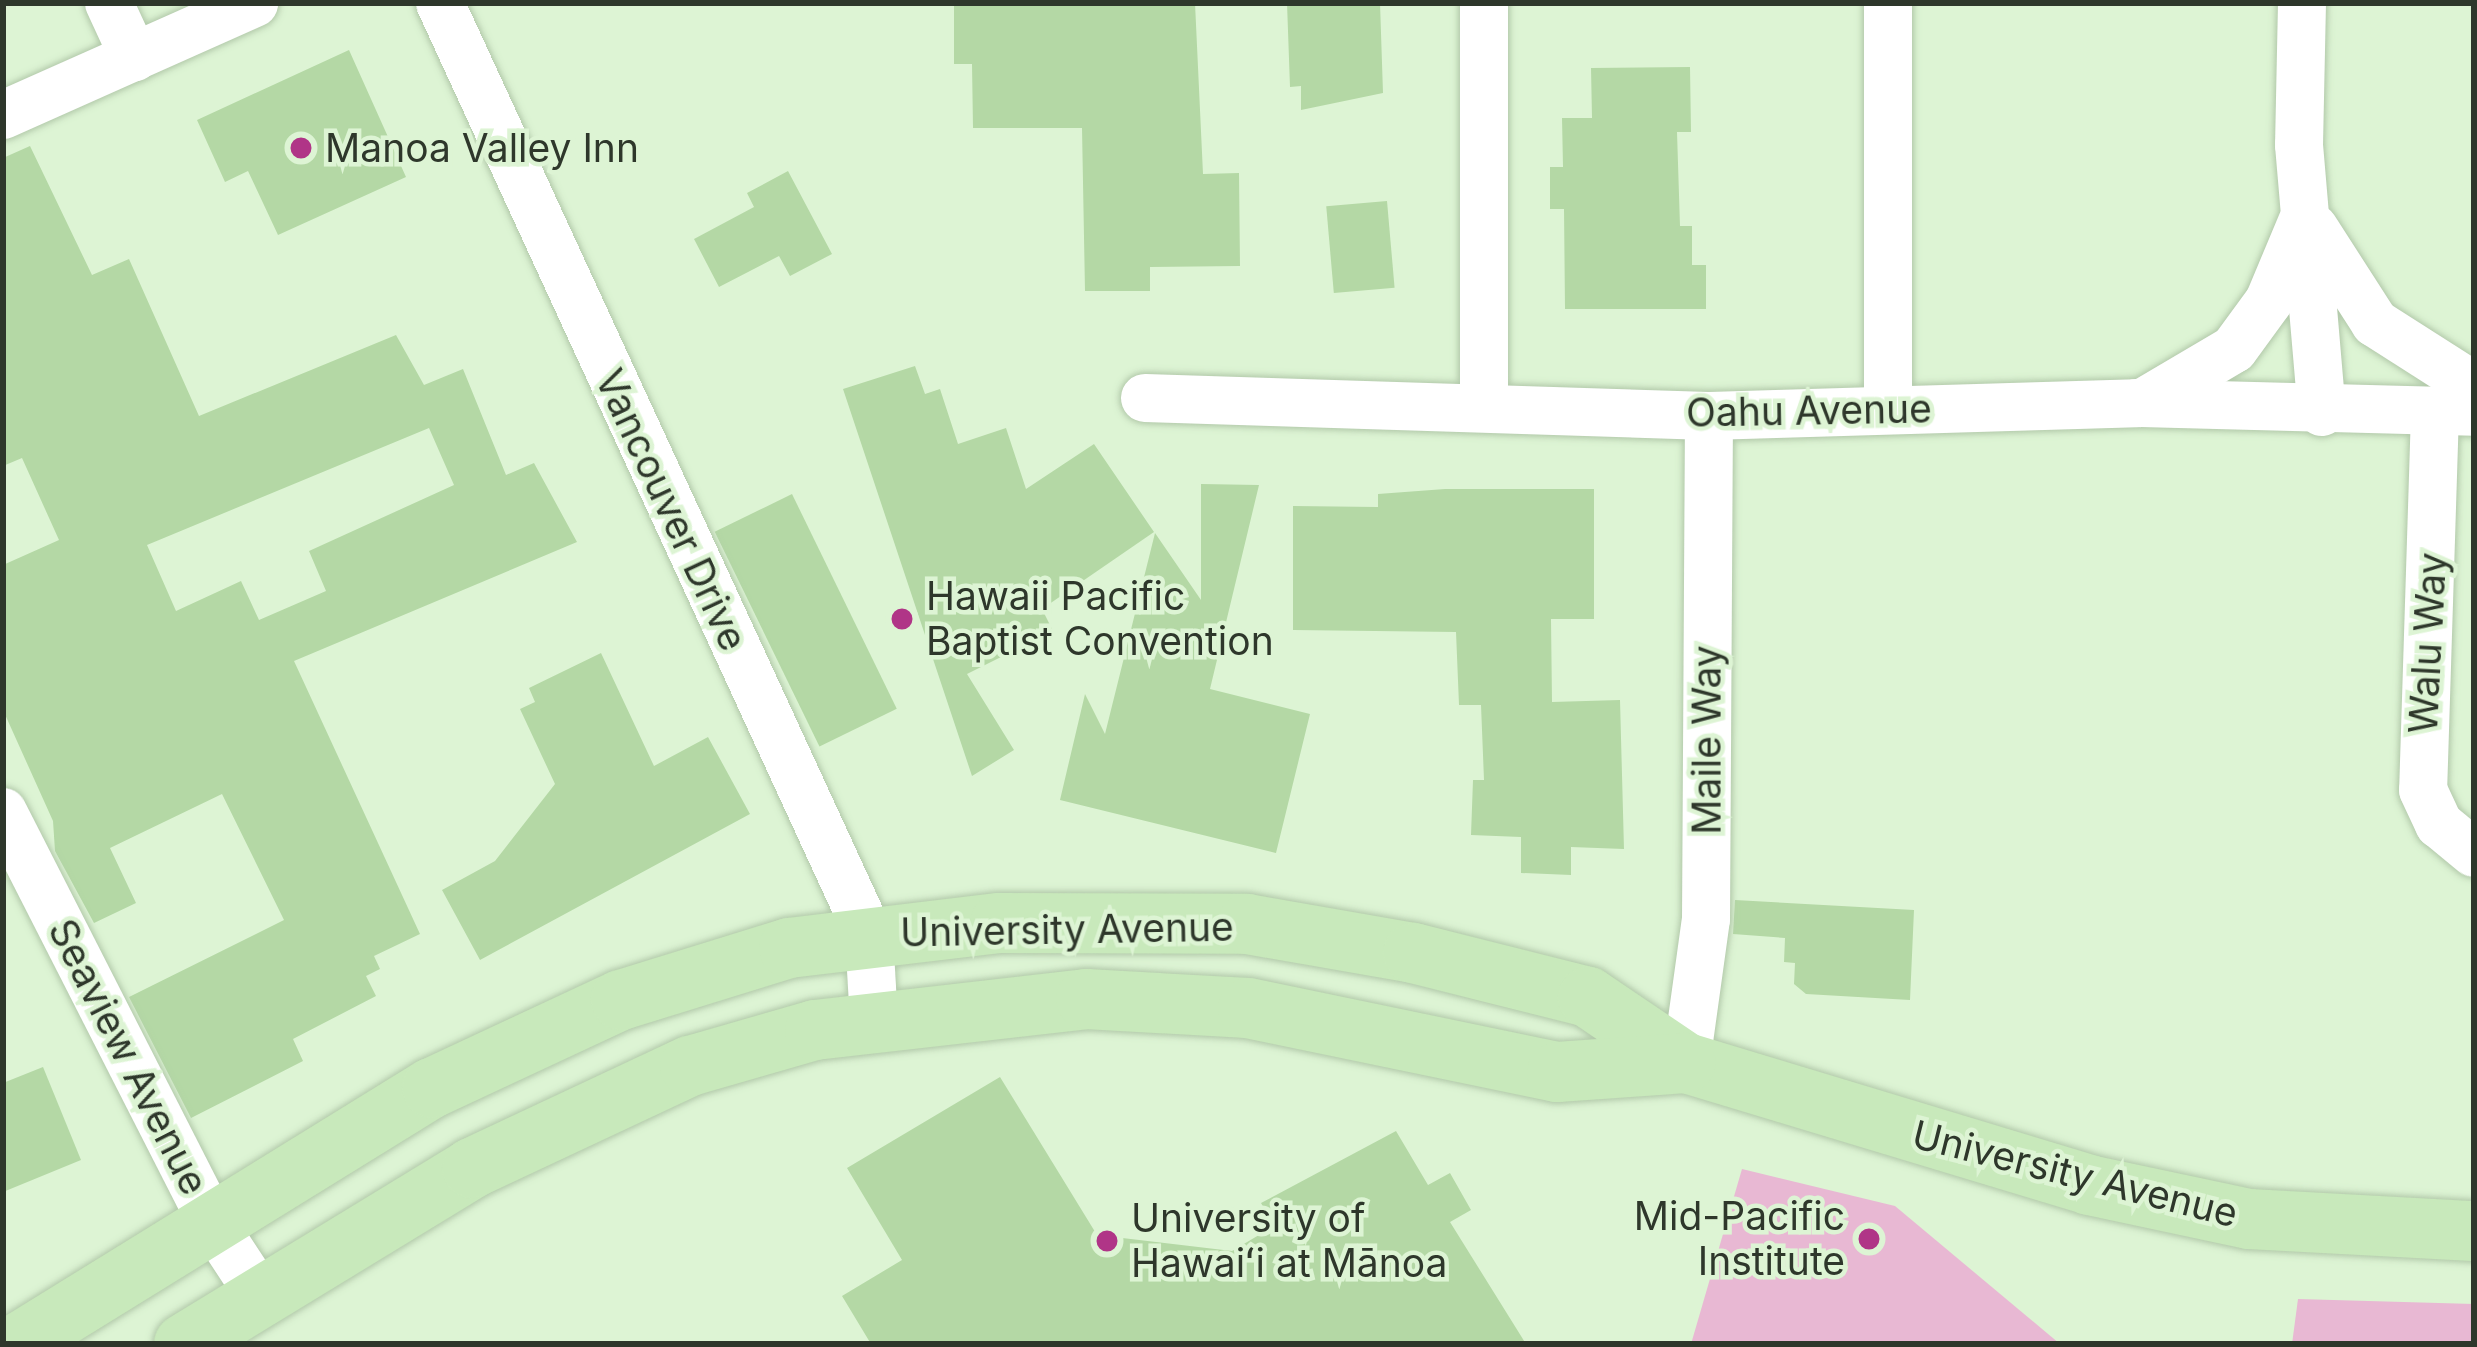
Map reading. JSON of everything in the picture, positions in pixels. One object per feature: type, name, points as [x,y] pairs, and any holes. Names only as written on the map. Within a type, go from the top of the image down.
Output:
[{"type":"main road","name":"University Avenue","points":[[16,1344],[432,1088],[621,1000],[789,948],[1000,923],[1247,924],[1588,997],[1686,1063],[2090,1185],[2249,1219],[2474,1231]]},
{"type":"main road","name":"University Avenue","points":[[184,1344],[472,1168],[604,1102],[690,1066],[874,1022],[1086,999],[1248,1008],[1557,1072],[1686,1063]]},
{"type":"street","points":[[109,3],[134,57]]},
{"type":"street","points":[[3,116],[254,3]]},
{"type":"street","name":"Vancouver Drive","points":[[440,3],[869,935],[874,1022]]},
{"type":"street","points":[[1484,3],[1484,408]]},
{"type":"street","points":[[1888,3],[1888,409]]},
{"type":"street","points":[[2302,3],[2306,213],[2322,412]]},
{"type":"street","points":[[2306,213],[2375,323],[2461,403]]},
{"type":"street","points":[[2136,403],[2187,385],[2234,349],[2269,301],[2306,213]]},
{"type":"street","name":"Oahu Avenue","points":[[1144,398],[1709,416],[2136,403],[2322,412],[2461,403]]},
{"type":"street","name":"Walu Way","points":[[2461,403],[2423,790],[2446,834],[2474,853]]},
{"type":"street","name":"Maile Way","points":[[1686,1063],[1706,919],[1709,416]]},
{"type":"street","name":"Seaview Avenue","points":[[3,812],[213,1224],[261,1298]]},
{"type":"shaded area","points":[[1742,1169],[1895,1206],[2060,1344],[1691,1344]]},
{"type":"shaded area","points":[[2298,1299],[2474,1304],[2474,1344],[2292,1344]]},
{"type":"building","points":[[954,3],[1195,3],[1203,174],[1239,173],[1240,266],[1150,267],[1150,291],[1085,291],[1082,128],[973,128],[972,64],[954,64]]},
{"type":"building","points":[[1287,3],[1380,3],[1383,93],[1301,110],[1301,86],[1290,87]]},
{"type":"building","name":"Manoa Valley Inn","points":[[349,50],[406,177],[278,235],[248,171],[225,182],[197,120]]},
{"type":"building","points":[[1690,67],[1691,132],[1677,132],[1680,226],[1692,226],[1692,265],[1706,265],[1706,309],[1565,309],[1564,209],[1550,209],[1550,167],[1563,167],[1562,118],[1592,118],[1591,68]]},
{"type":"building","points":[[30,146],[92,275],[129,259],[199,416],[396,335],[424,385],[463,369],[506,475],[534,463],[577,542],[294,661],[420,934],[374,956],[380,969],[366,976],[376,996],[293,1039],[303,1061],[191,1118],[129,997],[284,920],[222,794],[110,848],[136,903],[94,923],[55,851],[53,821],[3,710],[3,565],[59,540],[22,458],[3,466],[3,158]],"holes":[[[429,428],[454,485],[309,551],[326,591],[259,620],[241,581],[176,611],[147,545]]]},
{"type":"building","points":[[788,171],[832,254],[790,276],[779,256],[719,287],[694,239],[754,207],[747,193]]},
{"type":"building","points":[[1387,201],[1395,288],[1334,293],[1326,206]]},
{"type":"building","points":[[915,366],[925,394],[940,389],[958,444],[1006,428],[1026,489],[1094,444],[1154,532],[1042,609],[1053,631],[967,674],[1014,750],[972,776],[843,389]]},
{"type":"building","points":[[1201,484],[1259,485],[1210,689],[1310,714],[1276,853],[1060,800],[1085,694],[1105,734],[1155,533],[1201,600]]},
{"type":"building","points":[[1594,489],[1594,619],[1551,619],[1552,702],[1620,700],[1624,849],[1571,847],[1571,875],[1521,873],[1521,837],[1471,835],[1473,780],[1484,780],[1481,705],[1459,705],[1456,632],[1293,630],[1293,506],[1378,507],[1378,494]]},
{"type":"building","points":[[792,494],[897,709],[819,747],[715,532]]},
{"type":"building","points":[[601,653],[654,766],[708,737],[750,814],[480,960],[442,890],[495,861],[555,784],[520,709],[535,702],[529,688]]},
{"type":"building","points":[[1735,900],[1914,910],[1910,1000],[1806,994],[1794,984],[1795,963],[1784,962],[1785,938],[1733,934]]},
{"type":"building","points":[[43,1067],[81,1160],[3,1192],[3,1083]]},
{"type":"building","points":[[1000,1077],[1097,1235],[1232,1251],[1274,1226],[1261,1203],[1396,1131],[1428,1185],[1450,1173],[1471,1210],[1450,1222],[1526,1344],[871,1344],[842,1296],[902,1260],[847,1168]]},
{"type":"place","name":"Manoa Valley Inn","points":[[301,148]]},
{"type":"place","name":"Hawaii Pacific Baptist Convention","points":[[902,619]]},
{"type":"place","name":"Mid-Pacific Institute","points":[[1869,1239]]},
{"type":"place","name":"University of Hawaiʻi at Mānoa","points":[[1107,1241]]}]
